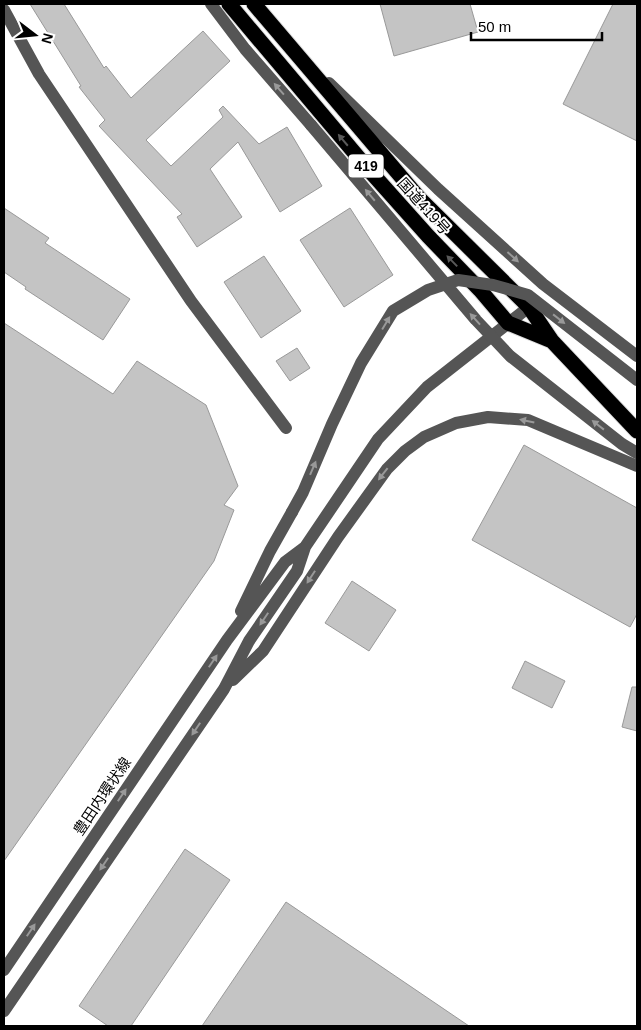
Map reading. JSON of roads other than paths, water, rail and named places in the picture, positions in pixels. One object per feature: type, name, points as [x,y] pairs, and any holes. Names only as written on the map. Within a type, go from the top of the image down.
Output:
[{"type":"highway","name":"国道419号","points":[[229,4],[369,170],[508,323],[552,341]]},
{"type":"highway","name":"国道419号","points":[[254,4],[420,199],[529,307],[552,341],[637,430]]},
{"type":"street","points":[[211,4],[245,49],[464,306],[510,356],[592,421],[637,453]]},
{"type":"street","points":[[4,10],[39,74],[191,301],[286,428]]},
{"type":"street","points":[[290,45],[438,189],[543,284],[637,356]]},
{"type":"street","points":[[227,640],[270,552],[303,492],[361,363],[393,311],[428,290],[458,280],[493,285],[528,295],[637,380]]},
{"type":"street","points":[[4,1011],[224,689],[249,641],[296,571],[305,547],[378,439],[426,387],[529,307]]},
{"type":"street","points":[[224,689],[263,651],[338,537],[387,469],[424,437],[456,423],[488,417],[528,420],[637,466]]},
{"type":"street","points":[[227,640],[285,562],[305,547]]},
{"type":"street","name":"豊田内環状線","points":[[4,970],[227,640]]}]
